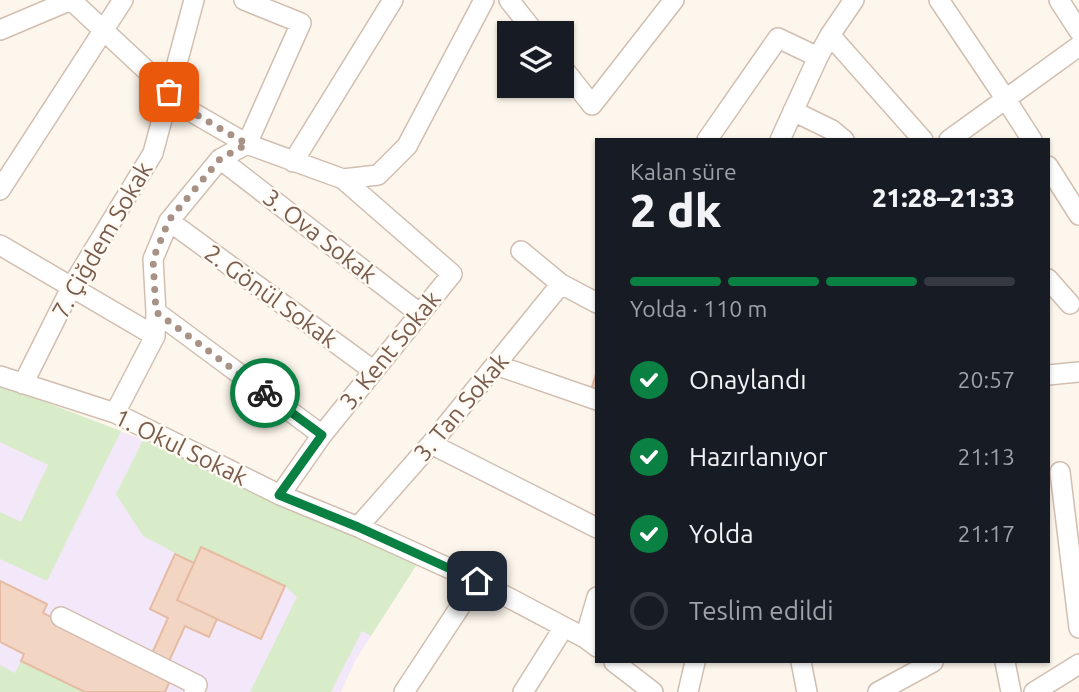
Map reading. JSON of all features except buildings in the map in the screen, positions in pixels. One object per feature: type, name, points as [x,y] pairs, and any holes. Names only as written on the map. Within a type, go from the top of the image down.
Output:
[{"type":"street","points":[[0,30],[71,0],[190,111],[247,144],[343,179],[378,175],[407,146],[484,0]]},
{"type":"street","points":[[0,190],[122,0]]},
{"type":"street","name":"7. Çiğdem Sokak","points":[[23,384],[72,286],[153,153],[194,0]]},
{"type":"street","points":[[115,413],[155,336],[153,259],[169,220],[220,159],[247,144],[301,23],[244,0]]},
{"type":"street","points":[[293,162],[393,0]]},
{"type":"street","points":[[509,0],[526,21]]},
{"type":"street","points":[[574,82],[592,105],[674,0]]},
{"type":"street","points":[[781,138],[818,57],[854,0]]},
{"type":"street","points":[[939,0],[1031,138]]},
{"type":"street","points":[[1059,0],[1079,31]]},
{"type":"street","points":[[830,35],[921,138]]},
{"type":"street","points":[[708,138],[778,38],[818,57]]},
{"type":"street","points":[[952,138],[1079,46]]},
{"type":"street","points":[[793,111],[832,130],[842,138]]},
{"type":"street","name":"3. Ova Sokak","points":[[220,159],[419,313]]},
{"type":"street","points":[[1050,169],[1079,215]]},
{"type":"street","name":"3. Kent Sokak","points":[[279,495],[322,435],[452,274],[343,179]]},
{"type":"street","name":"2. Gönül Sokak","points":[[169,220],[374,371]]},
{"type":"street","points":[[0,245],[155,336]]},
{"type":"street","points":[[521,251],[561,284],[595,301]]},
{"type":"street","points":[[1050,281],[1070,304]]},
{"type":"street","name":"3. Tan Sokak","points":[[358,527],[431,444],[561,284]]},
{"type":"street","points":[[156,312],[322,435]]},
{"type":"street","points":[[496,365],[595,399]]},
{"type":"street","points":[[1050,375],[1079,372]]},
{"type":"street","name":"1. Okul Sokak","points":[[0,376],[115,413],[279,495],[358,527],[477,581],[591,642]]},
{"type":"street","points":[[431,444],[595,527]]},
{"type":"street","points":[[1062,471],[1079,628]]},
{"type":"street","points":[[404,692],[477,581]]},
{"type":"street","points":[[591,642],[595,612]]},
{"type":"street","points":[[61,617],[197,685],[194,692]]},
{"type":"street","points":[[523,692],[564,627]]},
{"type":"street","points":[[615,663],[646,690]]},
{"type":"street","points":[[688,692],[695,663]]},
{"type":"street","points":[[801,663],[807,692]]},
{"type":"street","points":[[878,692],[896,671],[929,663]]},
{"type":"street","points":[[1005,663],[1011,692]]},
{"type":"street","points":[[1034,692],[1079,664]]},
{"type":"shaded area","points":[[0,385],[143,440],[417,564],[355,661],[341,692],[0,692]]},
{"type":"green space","points":[[0,385],[121,431],[47,581],[0,559],[0,512],[21,522],[48,465],[0,442]]},
{"type":"green space","points":[[143,440],[417,564],[371,636],[362,631],[331,692],[250,692],[297,597],[285,586],[202,548],[194,563],[143,536],[116,494]]},
{"type":"green space","points":[[21,661],[85,692],[0,692],[0,665],[15,673]]},
{"type":"way so far","points":[[169,92],[190,111],[247,144],[220,159],[169,220],[153,259],[156,312],[265,393]]},
{"type":"route","points":[[265,393],[322,435],[279,495],[358,527],[477,581]]}]
